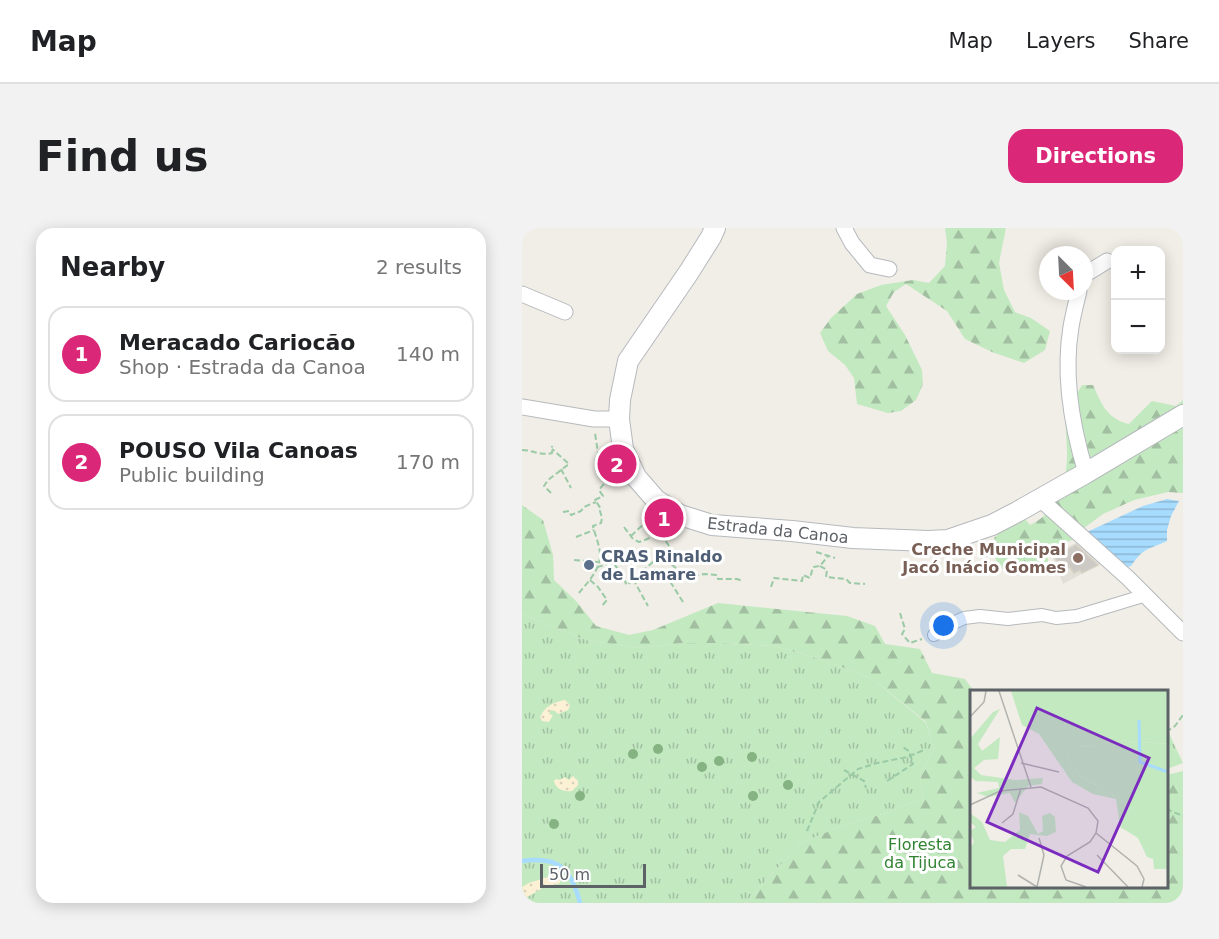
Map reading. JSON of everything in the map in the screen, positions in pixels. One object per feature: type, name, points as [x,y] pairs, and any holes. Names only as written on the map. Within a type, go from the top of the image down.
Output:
[{"type":"street","name":"Estrada da Canoa","points":[[715,228],[695,263],[628,361],[620,400],[619,419],[623,449],[654,508],[712,525],[853,538],[948,540],[1046,505],[1086,473],[1183,415]]},
{"type":"street","points":[[844,228],[852,243],[870,265],[889,269]]},
{"type":"street","points":[[1093,270],[1107,261]]},
{"type":"street","points":[[522,294],[565,312]]},
{"type":"street","points":[[1077,300],[1071,326],[1069,376],[1072,417],[1086,473]]},
{"type":"street","points":[[522,406],[594,419],[619,419]]},
{"type":"street","points":[[1046,505],[1146,595],[1183,633]]},
{"type":"street","points":[[934,635],[964,618],[1077,616],[1146,595]]},
{"type":"path","points":[[579,593],[590,580],[599,562],[600,553],[593,526],[601,523],[602,518],[601,509],[595,500],[603,496],[599,490],[608,479],[599,460],[594,419]]},
{"type":"path","points":[[522,450],[546,455],[552,453],[552,447],[569,464],[548,480],[544,486],[550,493]]},
{"type":"path","points":[[561,469],[571,488]]},
{"type":"path","points":[[563,512],[569,511],[571,515],[597,502]]},
{"type":"path","points":[[654,508],[659,530],[672,552],[696,561]]},
{"type":"path","points":[[631,536],[654,508]]},
{"type":"path","points":[[624,527],[639,542],[655,535],[659,530]]},
{"type":"path","points":[[576,537],[594,530]]},
{"type":"path","points":[[597,567],[614,562],[627,585],[653,562],[660,558],[662,561],[672,552]]},
{"type":"path","points":[[820,566],[828,556]]},
{"type":"path","points":[[665,558],[684,575],[693,578],[704,573],[717,575],[718,579],[742,581]]},
{"type":"path","points":[[574,560],[599,562]]},
{"type":"path","points":[[771,587],[774,578],[802,581],[803,575],[810,578],[813,567],[820,566],[827,570],[826,577],[865,584]]},
{"type":"path","points":[[683,602],[671,583],[684,575]]},
{"type":"path","points":[[633,579],[648,606]]},
{"type":"path","points":[[590,580],[607,600],[601,607]]},
{"type":"path","points":[[900,613],[905,629],[902,634],[910,642],[934,635]]},
{"type":"path","points":[[1168,732],[1183,715]]},
{"type":"path","points":[[887,781],[913,764],[909,751],[901,746]]},
{"type":"path","points":[[807,831],[819,802],[858,769],[866,765],[911,756],[924,750]]},
{"type":"path","points":[[844,770],[864,781],[866,788]]},
{"type":"path","points":[[1168,809],[1183,816]]},
{"type":"shaded area","name":"Creche Municipal Jacó Inácio Gomes","points":[[1084,539],[1105,561],[1063,584],[1052,555]]},
{"type":"green space","points":[[945,228],[1006,228],[999,263],[1004,290],[1015,312],[1031,318],[1050,331],[1045,350],[1024,363],[992,352],[965,339],[947,311],[906,284],[894,292],[886,306],[905,335],[922,370],[923,384],[916,400],[901,411],[888,413],[857,404],[854,378],[845,365],[828,351],[820,333],[831,318],[857,294],[881,285],[913,280],[929,283],[945,266],[947,243]]},
{"type":"green space","points":[[1082,385],[1093,385],[1102,404],[1110,414],[1121,422],[1129,424],[1152,401],[1176,406],[1183,400],[1183,493],[1168,492],[1134,500],[1103,514],[1084,528],[1076,538],[1048,551],[1048,562],[1002,569],[996,561],[994,538],[1009,523],[1022,515],[1030,525],[1040,519],[1048,512],[1059,494],[1066,473],[1067,414]]},
{"type":"green space","name":"Floresta da Tijuca","points":[[522,505],[543,520],[553,555],[554,580],[576,601],[596,626],[629,635],[653,630],[718,603],[847,616],[875,626],[885,644],[920,649],[932,673],[965,679],[973,690],[970,690],[970,888],[1168,888],[1168,775],[1183,771],[1183,903],[745,903],[800,844],[834,829],[892,811],[923,798],[920,774],[934,750],[926,722],[873,679],[824,660],[774,646],[684,643],[638,648],[586,640],[522,614]]},
{"type":"green space","points":[[522,614],[586,640],[638,648],[684,643],[774,646],[824,660],[873,679],[926,723],[934,750],[920,774],[923,798],[892,811],[834,829],[800,844],[745,903],[522,903]]},
{"type":"green space","points":[[1168,731],[1183,763],[1168,769]]},
{"type":"sand","points":[[565,700],[570,705],[568,710],[558,714],[551,710],[549,714],[553,715],[549,722],[542,721],[540,717],[547,707]]},
{"type":"sand","points":[[573,776],[578,781],[578,785],[572,791],[556,786],[554,781],[556,779],[560,780],[565,777],[569,780]]},
{"type":"sand","points":[[557,874],[561,878],[560,883],[547,888],[540,885],[541,889],[522,900],[522,887]]},
{"type":"water","points":[[1167,499],[1179,501],[1171,516],[1167,541],[1143,552],[1131,566],[1126,567],[1087,532],[1143,506]]},
{"type":"building","points":[[612,453],[624,479],[616,483],[601,458]]},
{"type":"building","points":[[1076,545],[1098,565],[1082,573],[1080,570],[1074,573],[1070,567],[1063,571],[1055,557]]},
{"type":"waterway","points":[[522,861],[545,861],[562,867],[572,881],[580,903]]},
{"type":"place","name":"POUSO Vila Canoas","points":[[617,464]]},
{"type":"place","name":"Meracado Cariocão","points":[[664,518]]},
{"type":"place","name":"Creche Municipal Jacó Inácio Gomes","points":[[1078,558]]},
{"type":"place","name":"CRAS Rinaldo de Lamare","points":[[589,565]]}]
